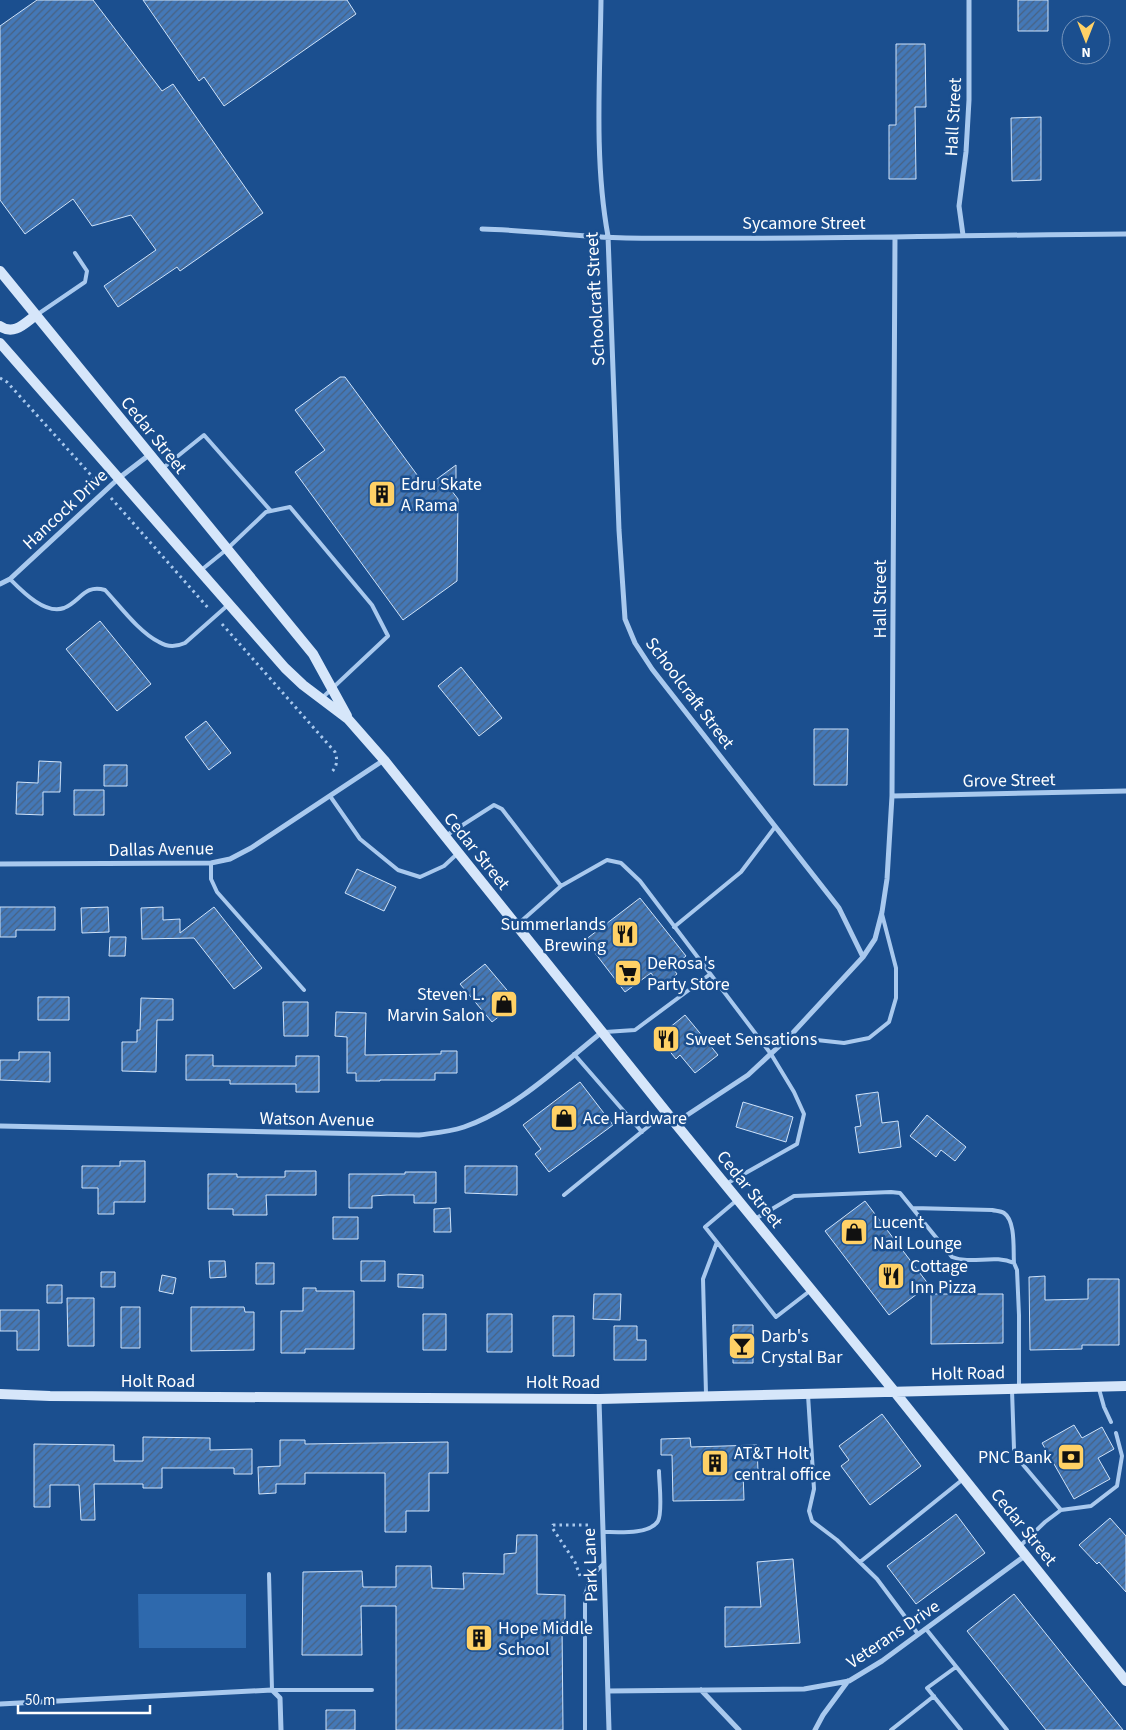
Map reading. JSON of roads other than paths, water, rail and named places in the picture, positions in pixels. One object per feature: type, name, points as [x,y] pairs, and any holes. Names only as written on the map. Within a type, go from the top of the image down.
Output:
[{"type":"main road","name":"Cedar Street","points":[[0,270],[226,550],[313,654],[348,719],[384,760],[1126,1681]]},
{"type":"main road","points":[[0,326],[10,330],[18,328],[36,315]]},
{"type":"main road","points":[[0,343],[285,668],[348,719]]},
{"type":"main road","name":"Holt Road","points":[[0,1394],[50,1396],[599,1398],[1126,1386]]},
{"type":"street","name":"Schoolcraft Street","points":[[601,0],[600,164],[604,214],[608,236],[619,530],[625,619],[634,644],[652,669],[839,908],[864,957]]},
{"type":"street","name":"Hall Street","points":[[963,235],[958,206],[966,152],[969,100],[969,0]]},
{"type":"street","name":"Sycamore Street","points":[[482,229],[608,236],[895,237],[1126,234]]},
{"type":"street","name":"Hall Street","points":[[864,957],[875,939],[882,912],[887,879],[892,796],[895,237]]},
{"type":"street","name":"Hancock Drive","points":[[0,584],[10,579],[119,478],[149,455]]},
{"type":"street","name":"Dallas Avenue","points":[[0,864],[211,863],[230,859],[251,848],[384,760]]},
{"type":"street","name":"Grove Street","points":[[892,796],[1126,791]]},
{"type":"street","points":[[675,1123],[748,1075],[789,1037],[864,957]]},
{"type":"street","name":"Watson Avenue","points":[[0,1126],[419,1134],[445,1132],[465,1127],[511,1104],[602,1032]]},
{"type":"street","name":"Park Lane","points":[[599,1398],[609,1730]]},
{"type":"street","name":"Veterans Drive","points":[[608,1691],[804,1689],[848,1681],[882,1661],[1026,1555]]},
{"type":"street","points":[[815,1730],[822,1715],[848,1681]]},
{"type":"street","points":[[0,1704],[272,1690],[280,1698],[281,1730]]},
{"type":"street","points":[[701,1690],[739,1730]]},
{"type":"lane","points":[[36,315],[85,282],[87,271],[75,253]]},
{"type":"lane","points":[[161,469],[204,435],[271,511]]},
{"type":"lane","points":[[200,571],[226,550],[266,512],[290,507],[372,605],[388,636],[321,699]]},
{"type":"lane","points":[[10,579],[29,598],[51,608],[62,609],[90,588],[105,590],[143,630],[158,642],[168,646],[185,644],[229,604]]},
{"type":"lane","points":[[330,796],[360,839],[398,870],[420,877],[444,866],[458,853]]},
{"type":"lane","points":[[445,836],[494,805],[502,809],[561,886]]},
{"type":"lane","points":[[674,927],[741,872],[775,827]]},
{"type":"lane","points":[[517,926],[561,886],[607,860],[621,863],[640,881],[709,975],[771,1054],[794,1092],[804,1114],[797,1144],[725,1185]]},
{"type":"lane","points":[[211,863],[211,879],[217,892],[304,990]]},
{"type":"lane","points":[[789,1037],[844,1043],[869,1038],[890,1022],[896,998],[896,968],[882,912]]},
{"type":"lane","points":[[602,1032],[635,1030],[709,975]]},
{"type":"lane","points":[[574,1054],[642,1132]]},
{"type":"lane","points":[[564,1195],[666,1112]]},
{"type":"lane","points":[[754,1220],[794,1196],[900,1193],[952,1257],[961,1261],[1005,1260],[1014,1263]]},
{"type":"lane","points":[[737,1200],[705,1227],[776,1317],[811,1290]]},
{"type":"lane","points":[[913,1208],[992,1210],[1004,1213],[1010,1220],[1014,1263],[1017,1270],[1019,1315],[1014,1449],[1019,1460],[1061,1510]]},
{"type":"lane","points":[[706,1396],[703,1278],[717,1242]]},
{"type":"lane","points":[[1098,1386],[1111,1422]]},
{"type":"lane","points":[[808,1393],[814,1489],[809,1511],[812,1521],[837,1540],[877,1579],[918,1634]]},
{"type":"lane","points":[[1019,1547],[1045,1522],[1061,1510],[1091,1506],[1117,1486],[1122,1456],[1116,1432]]},
{"type":"lane","points":[[603,1532],[639,1531],[648,1529],[658,1522],[660,1514],[659,1471]]},
{"type":"lane","points":[[860,1562],[964,1478]]},
{"type":"lane","points":[[585,1730],[585,1595],[591,1577],[604,1563]]},
{"type":"lane","points":[[268,1574],[272,1690],[372,1690]]},
{"type":"lane","points":[[926,1629],[1007,1730]]},
{"type":"lane","points":[[956,1667],[927,1688],[961,1730]]},
{"type":"lane","points":[[891,1730],[934,1696]]},
{"type":"place","name":"Edru Skate A Rama","points":[[382,494]]},
{"type":"place","name":"Summerlands Brewing","points":[[625,934]]},
{"type":"place","name":"DeRosa's Party Store","points":[[628,973]]},
{"type":"place","name":"Steven L. Marvin Salon","points":[[504,1004]]},
{"type":"place","name":"Sweet Sensations","points":[[666,1039]]},
{"type":"place","name":"Ace Hardware","points":[[564,1118]]},
{"type":"place","name":"Lucent Nail Lounge","points":[[854,1232]]},
{"type":"place","name":"Cottage Inn Pizza","points":[[891,1276]]},
{"type":"place","name":"Darb's Crystal Bar","points":[[742,1346]]},
{"type":"place","name":"PNC Bank","points":[[1071,1457]]},
{"type":"place","name":"AT&T Holt central office","points":[[715,1463]]},
{"type":"place","name":"Hope Middle School","points":[[479,1638]]}]
